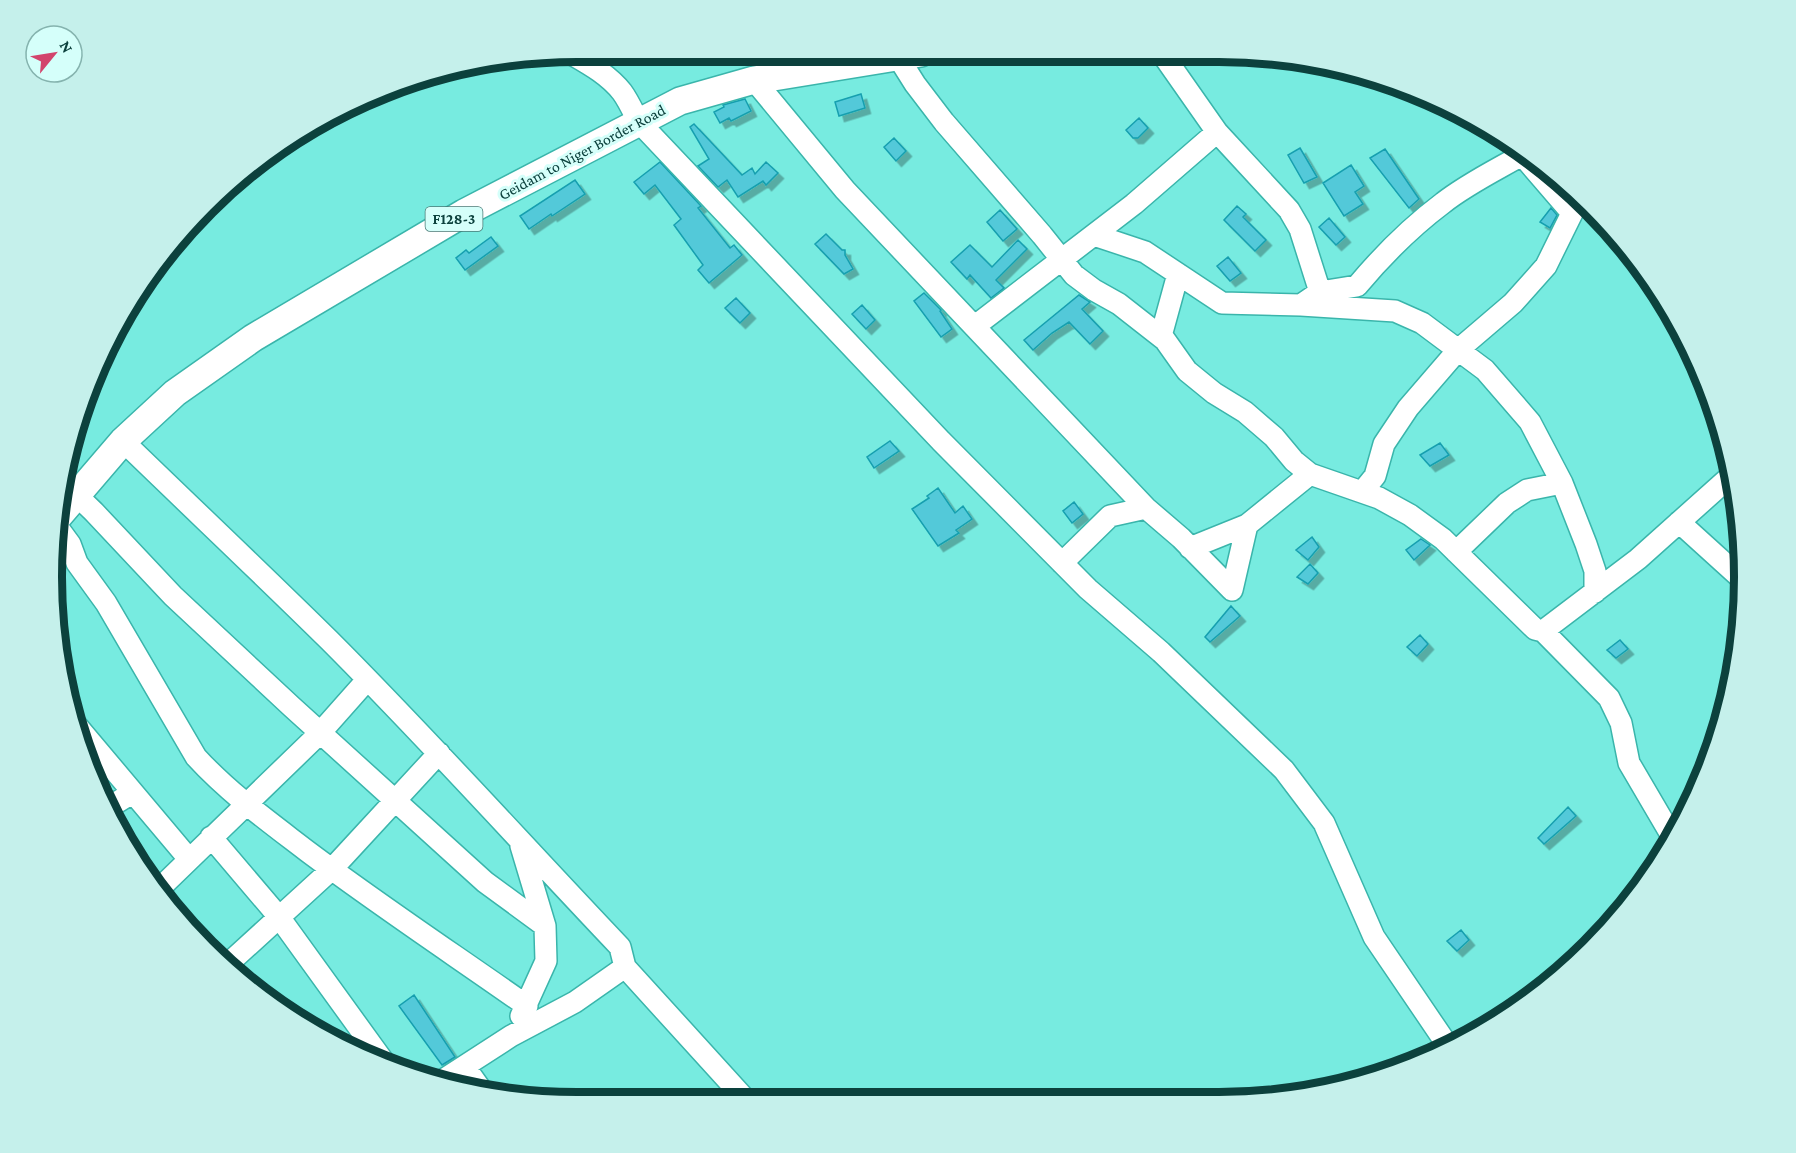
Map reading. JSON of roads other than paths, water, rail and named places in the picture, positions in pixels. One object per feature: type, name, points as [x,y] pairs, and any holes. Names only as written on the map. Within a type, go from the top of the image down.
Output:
[{"type":"main road","name":"Geidam to Niger Border Road","points":[[69,489],[175,393],[253,338],[464,213],[680,101],[754,80],[788,63],[803,62]]},
{"type":"street","points":[[599,62],[606,76],[622,92],[638,121],[941,441],[1088,589],[1168,658],[1284,770],[1324,823],[1374,937],[1444,1040]]},
{"type":"street","points":[[911,62],[915,84],[944,122],[1074,275],[1119,304],[1161,336],[1187,371],[1214,393],[1245,412],[1274,437],[1294,461],[1310,474],[1379,498],[1410,515],[1443,539],[1535,629],[1543,631],[1609,698],[1621,723],[1629,763],[1668,831]]},
{"type":"street","points":[[1168,62],[1217,132],[1289,210],[1300,229],[1320,292]]},
{"type":"street","points":[[754,80],[845,190],[1146,508],[1232,590],[1247,525]]},
{"type":"street","points":[[975,326],[1134,204],[1217,132]]},
{"type":"street","points":[[1300,305],[1320,292],[1358,286],[1378,261],[1445,201],[1516,155]]},
{"type":"street","points":[[1362,492],[1375,476],[1384,444],[1408,408],[1458,350],[1513,303],[1546,266],[1575,204]]},
{"type":"street","points":[[1094,235],[1145,252],[1222,303],[1395,311],[1422,323],[1485,370],[1530,422],[1562,483],[1586,544],[1595,571],[1595,592]]},
{"type":"street","points":[[1161,336],[1178,274]]},
{"type":"street","points":[[123,441],[368,680],[479,794],[520,842],[620,947],[624,967],[739,1092]]},
{"type":"street","points":[[1110,516],[1113,473]]},
{"type":"street","points":[[1190,548],[1247,525],[1310,474]]},
{"type":"street","points":[[1543,631],[1638,560],[1726,481]]},
{"type":"street","points":[[1456,552],[1507,503],[1527,490],[1562,483]]},
{"type":"street","points":[[69,489],[94,512],[173,596],[394,801],[485,882],[545,926]]},
{"type":"street","points":[[1062,563],[1110,516],[1146,508]]},
{"type":"street","points":[[1679,522],[1734,572]]},
{"type":"street","points":[[64,535],[70,544],[76,563],[106,603],[196,757],[211,773],[246,804],[332,869],[527,1006]]},
{"type":"street","points":[[164,884],[320,733],[368,680]]},
{"type":"street","points":[[88,740],[189,859]]},
{"type":"street","points":[[232,960],[332,869],[439,753]]},
{"type":"street","points":[[115,804],[132,793]]},
{"type":"street","points":[[211,837],[279,917],[375,1050]]},
{"type":"street","points":[[511,1036],[527,1006],[546,961],[545,926],[520,842]]},
{"type":"street","points":[[450,1076],[511,1036],[575,1002],[624,967]]},
{"type":"street","points":[[465,1067],[476,1082]]}]
